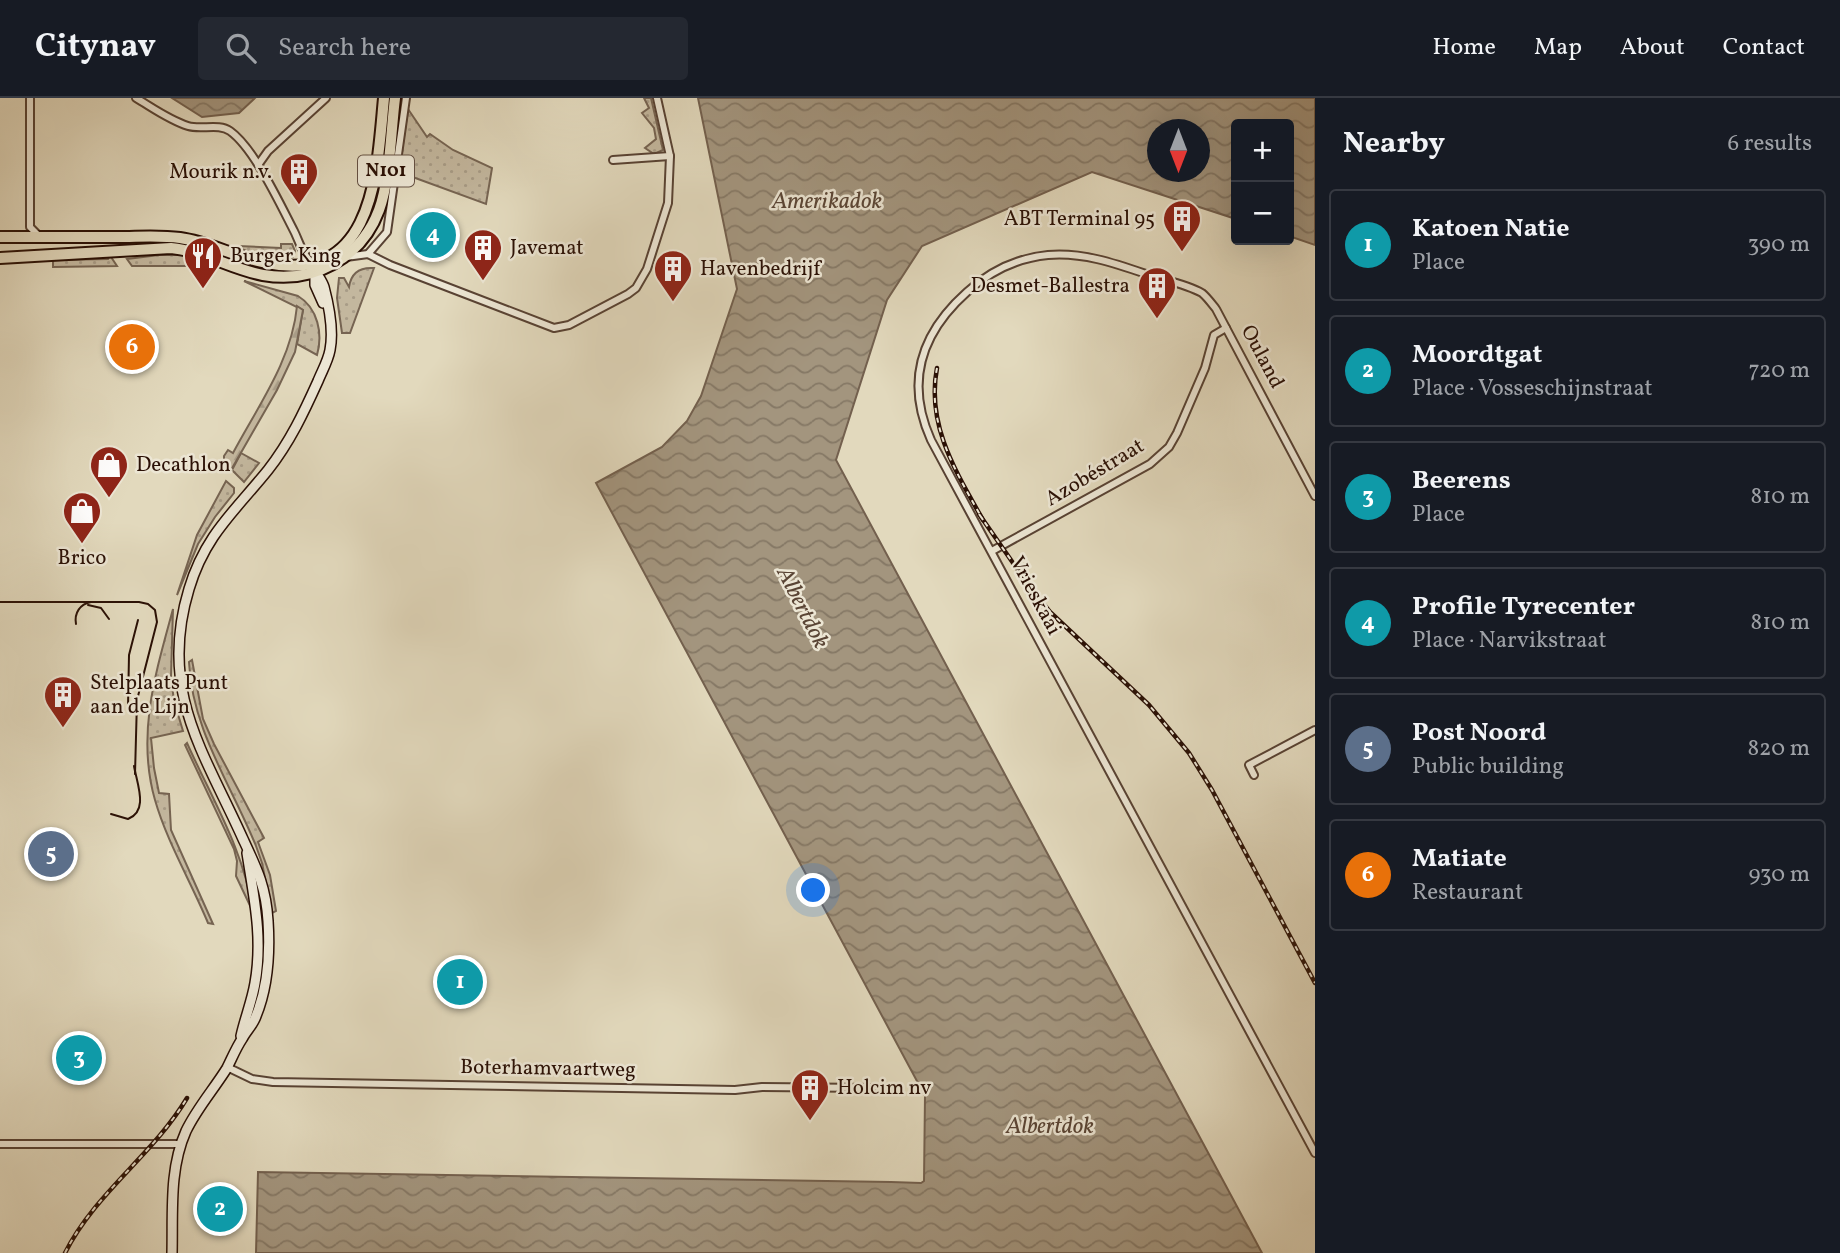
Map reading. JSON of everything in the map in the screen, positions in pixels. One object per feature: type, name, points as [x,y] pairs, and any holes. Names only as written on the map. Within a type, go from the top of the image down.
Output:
[{"type":"main road","name":"N101","points":[[1,237],[176,237],[266,263],[314,267],[358,238],[371,200],[384,98]]},
{"type":"main road","name":"N101","points":[[0,258],[171,248],[197,252],[261,275],[288,277],[346,257],[379,210],[383,198],[395,98]]},
{"type":"street","points":[[30,98],[30,227],[40,237]]},
{"type":"street","points":[[136,98],[173,121],[191,127],[230,131],[258,165],[298,239],[303,255],[314,267],[315,285],[329,317],[331,335],[328,358],[297,428],[270,467],[230,512],[212,539],[194,575],[182,621],[180,670],[190,726],[202,756],[259,870],[269,945],[267,971],[255,1018],[227,1068],[197,1112],[181,1144],[173,1187],[172,1253]]},
{"type":"street","points":[[258,165],[268,151],[326,98]]},
{"type":"street","points":[[368,254],[387,232],[406,98]]},
{"type":"street","points":[[346,257],[368,254],[541,324],[554,328],[569,325],[628,294],[642,279],[668,203],[670,156],[657,98]]},
{"type":"street","points":[[613,160],[670,156]]},
{"type":"street","name":"Vrieskaai","points":[[1216,309],[1203,294],[1091,257],[1058,255],[1027,258],[988,275],[944,314],[925,349],[918,384],[919,404],[931,440],[1315,1153]]},
{"type":"street","name":"Ouland","points":[[1216,309],[1315,496]]},
{"type":"street","name":"Azobéstraat","points":[[992,551],[1150,464],[1169,447],[1204,370],[1214,335],[1226,328]]},
{"type":"street","points":[[1254,775],[1251,764],[1315,730]]},
{"type":"street","name":"Boterhamvaartweg","points":[[227,1068],[252,1079],[272,1082],[735,1090],[761,1087],[871,1088]]},
{"type":"street","points":[[0,1144],[181,1144]]},
{"type":"green space","points":[[644,98],[651,98],[663,150],[654,154],[645,148],[656,139],[654,128],[642,113],[649,108]]},
{"type":"green space","points":[[408,109],[427,137],[430,134],[453,150],[492,168],[486,204],[399,172]]},
{"type":"green space","points":[[281,244],[292,244],[295,251],[293,257],[273,259],[239,248],[281,248]]},
{"type":"green space","points":[[184,255],[218,266],[132,266],[127,259]]},
{"type":"green space","points":[[109,257],[117,266],[53,267],[53,260]]},
{"type":"green space","points":[[374,268],[350,333],[342,333],[337,298],[339,278],[344,278],[349,287],[357,272]]},
{"type":"green space","points":[[244,281],[298,296],[305,301],[314,314],[319,330],[317,355],[297,344],[303,310]]},
{"type":"green space","points":[[297,306],[303,310],[295,352],[277,390],[231,470],[224,463],[224,456],[228,450],[233,453],[281,364],[294,326]]},
{"type":"green space","points":[[241,453],[259,463],[244,482],[232,470]]},
{"type":"green space","points":[[226,481],[234,488],[234,493],[198,544],[177,595],[197,535]]},
{"type":"green space","points":[[173,609],[171,677],[174,701],[183,731],[151,738],[154,768],[159,793],[169,794],[171,830],[213,924],[208,923],[166,831],[150,775],[147,751],[150,703]]},
{"type":"green space","points":[[192,660],[203,719],[264,838],[258,842],[270,875],[276,911],[272,913],[256,846],[214,756],[197,711],[189,662]]},
{"type":"green space","points":[[187,743],[235,846],[249,889],[253,912],[236,876],[237,861],[234,849],[185,745]]},
{"type":"water","points":[[172,98],[255,98],[239,113],[202,117]]},
{"type":"water","name":"Albertdok","points":[[698,98],[1315,98],[1315,245],[1294,238],[1294,119],[1231,119],[1231,217],[1092,172],[922,246],[887,300],[836,460],[1262,1253],[256,1253],[258,1172],[924,1181],[925,1096],[596,483],[662,447],[687,421],[701,396],[737,289]]},
{"type":"tram line","points":[[0,602],[139,602],[148,604],[155,610],[157,622],[137,700],[135,774]]},
{"type":"tram line","points":[[76,624],[79,610],[91,602]]},
{"type":"tram line","points":[[88,605],[101,608],[109,619]]},
{"type":"tram line","points":[[128,707],[129,655],[138,620]]},
{"type":"tram line","points":[[111,814],[128,819],[138,810],[140,796],[134,766]]},
{"type":"railway","points":[[937,368],[935,389],[940,428],[954,466],[983,520]]},
{"type":"railway","points":[[979,514],[1050,612],[1149,705],[1189,753],[1212,790],[1315,983]]},
{"type":"railway","points":[[65,1253],[92,1211],[158,1138],[187,1098]]},
{"type":"place","name":"Mourik n.v.","points":[[299,206]]},
{"type":"place","name":"Profile Tyrecenter","points":[[433,235]]},
{"type":"place","name":"ABT Terminal 95","points":[[1182,253]]},
{"type":"place","name":"Javemat","points":[[483,282]]},
{"type":"place","name":"Burger King","points":[[203,290]]},
{"type":"place","name":"Havenbedrijf","points":[[673,303]]},
{"type":"place","name":"Desmet-Ballestra","points":[[1157,320]]},
{"type":"place","name":"Matiate","points":[[132,347]]},
{"type":"place","name":"Decathlon","points":[[109,499]]},
{"type":"place","name":"Brico","points":[[82,545]]},
{"type":"place","name":"Stelplaats Punt aan de Lijn","points":[[63,729]]},
{"type":"place","name":"Post Noord","points":[[51,854]]},
{"type":"place","name":"Katoen Natie","points":[[460,982]]},
{"type":"place","name":"Beerens","points":[[79,1058]]},
{"type":"place","name":"Holcim nv","points":[[810,1122]]},
{"type":"place","name":"Moordtgat","points":[[220,1209]]},
{"type":"water label","name":"Amerikadok","points":[[827,202]]}]
